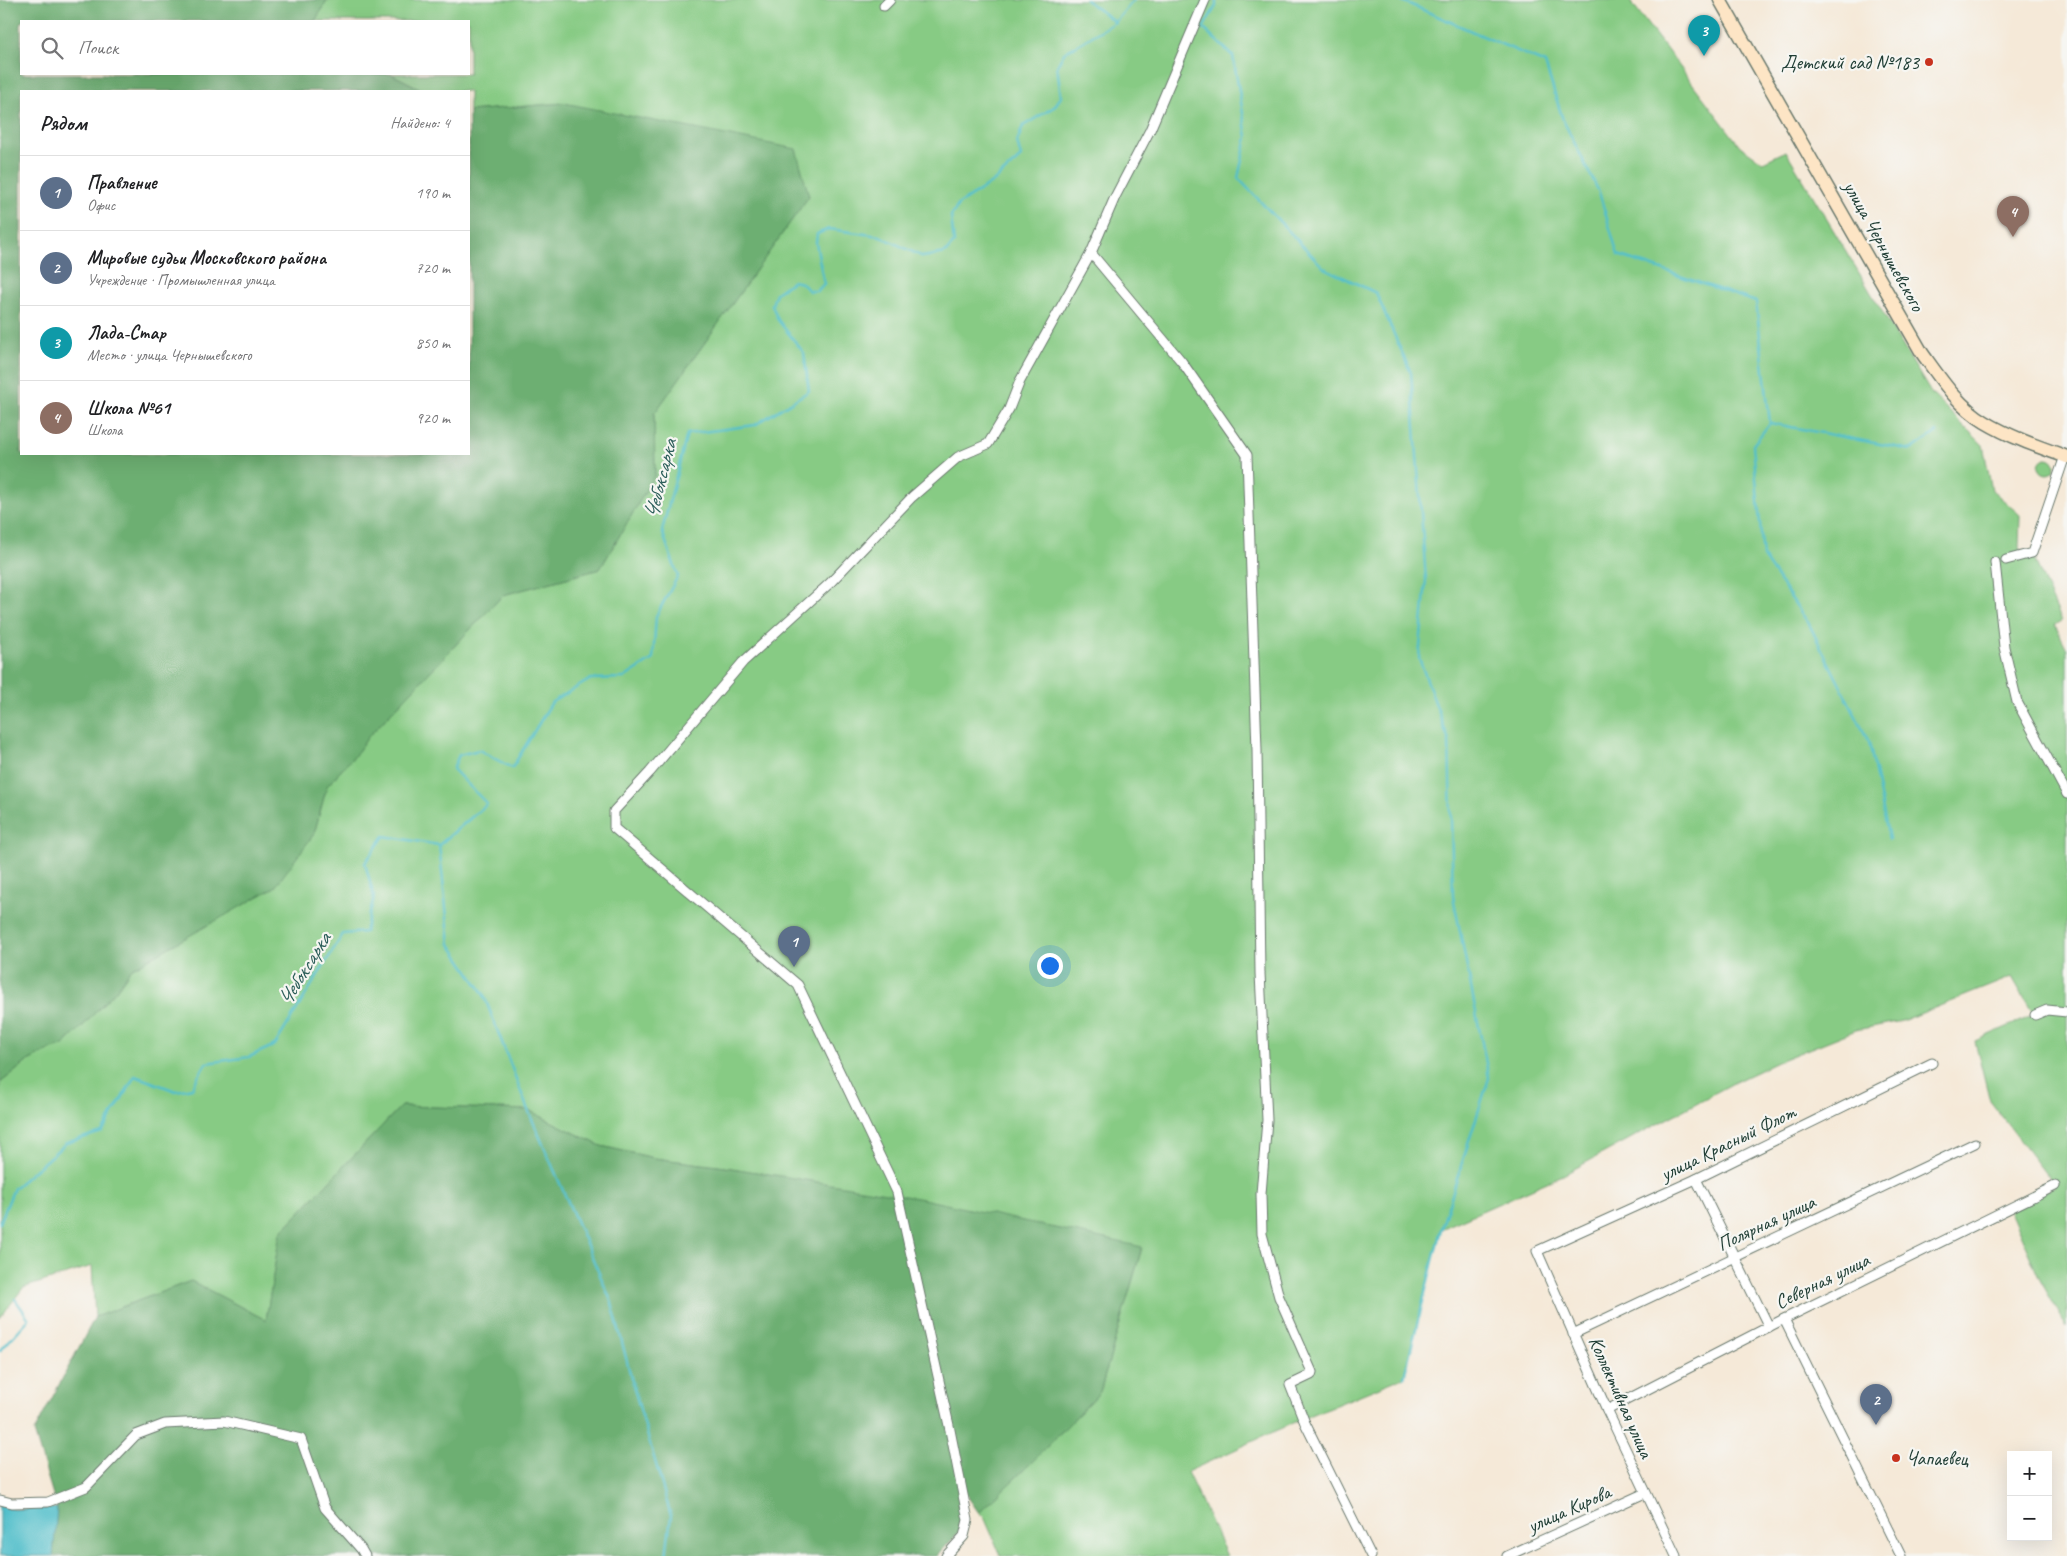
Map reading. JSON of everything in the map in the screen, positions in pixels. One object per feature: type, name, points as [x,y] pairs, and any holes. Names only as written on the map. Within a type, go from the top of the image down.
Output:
[{"type":"street","points":[[946,1556],[964,1536],[968,1520],[897,1192],[798,985],[614,828],[614,811],[650,772],[743,662],[830,583],[912,498],[958,457],[988,444],[1009,409],[1020,381],[1091,253],[1115,197],[1150,130],[1205,0]]},
{"type":"street","name":"улица Чернышевского","points":[[1720,0],[1922,353],[1944,384],[1983,421],[2008,434],[2066,457]]},
{"type":"street","points":[[1091,253],[1182,362],[1247,455],[1253,658],[1258,750],[1260,973],[1266,1120],[1261,1194],[1262,1234],[1279,1297],[1312,1372],[1312,1376],[1290,1385],[1305,1423],[1371,1556]]},
{"type":"street","points":[[2006,560],[2032,553],[2066,457]]},
{"type":"street","points":[[1995,562],[2004,647],[2016,702],[2067,794]]},
{"type":"street","points":[[2034,1015],[2046,1010],[2067,1012]]},
{"type":"street","name":"улица Красный Флот","points":[[1537,1251],[1696,1179],[1932,1063]]},
{"type":"street","name":"Полярная улица","points":[[1573,1334],[1975,1143]]},
{"type":"street","points":[[1696,1179],[1769,1327]]},
{"type":"street","name":"Северная улица","points":[[1607,1410],[1784,1319],[2055,1186]]},
{"type":"street","name":"Коллективная улица","points":[[1537,1251],[1607,1410],[1676,1556]]},
{"type":"street","points":[[1784,1319],[1901,1556]]},
{"type":"street","points":[[0,1500],[12,1503],[48,1502],[86,1487],[136,1435],[165,1424],[224,1421],[300,1439],[325,1508],[365,1556]]},
{"type":"street","name":"улица Кирова","points":[[1507,1556],[1645,1493]]},
{"type":"green space","points":[[0,0],[327,0],[316,20],[20,20],[20,75],[393,75],[423,90],[20,90],[20,455],[470,455],[470,111],[564,103],[796,149],[809,196],[654,414],[655,475],[600,569],[503,595],[368,737],[356,754],[327,786],[314,834],[275,887],[131,969],[116,990],[62,1046],[49,1050],[28,1061],[0,1083]]},
{"type":"green space","points":[[327,0],[1629,0],[1740,146],[1763,162],[1786,151],[1931,393],[1983,445],[1992,490],[2020,515],[2019,549],[2033,556],[2062,621],[2055,625],[2067,649],[2067,1327],[2040,1280],[2009,1208],[2055,1186],[1990,1101],[1975,1041],[2034,1015],[2012,977],[1902,1021],[1856,1030],[1781,1060],[1739,1080],[1563,1175],[1441,1229],[1404,1377],[1299,1420],[1187,1472],[1227,1556],[1001,1556],[984,1517],[979,1513],[1100,1392],[1142,1248],[899,1196],[725,1167],[654,1158],[601,1146],[528,1110],[401,1106],[280,1233],[266,1320],[191,1281],[95,1317],[92,1266],[23,1288],[0,1318],[0,1083],[28,1061],[49,1050],[62,1046],[116,990],[130,969],[201,928],[314,834],[327,786],[356,754],[368,737],[503,595],[600,569],[655,475],[654,414],[809,196],[564,103],[470,111],[470,90],[423,90],[393,75],[470,75],[470,20],[316,20]]},
{"type":"green space","points":[[2047,458],[2053,460],[2055,466],[2053,472],[2047,474],[2041,472],[2039,466],[2041,460]]},
{"type":"green space","points":[[401,1106],[528,1110],[601,1146],[654,1158],[725,1167],[923,1199],[1142,1247],[1100,1392],[979,1513],[961,1487],[960,1531],[937,1556],[53,1556],[57,1508],[34,1432],[95,1317],[191,1281],[266,1320],[280,1233]]},
{"type":"water","points":[[0,1505],[14,1509],[57,1508],[53,1556],[0,1556]]},
{"type":"waterway","points":[[1086,0],[1115,22]]},
{"type":"waterway","name":"Чебоксарка","points":[[0,1223],[14,1188],[66,1143],[102,1132],[135,1076],[176,1091],[192,1088],[206,1063],[249,1057],[275,1045],[343,934],[365,932],[374,897],[365,863],[384,836],[439,845],[487,804],[453,769],[459,755],[479,750],[512,768],[552,702],[591,679],[624,678],[653,659],[656,616],[678,576],[662,531],[687,434],[755,425],[809,391],[804,353],[778,320],[772,305],[776,293],[793,281],[802,283],[809,291],[817,291],[824,284],[816,243],[817,234],[829,229],[880,236],[923,257],[945,253],[954,243],[951,216],[959,204],[993,182],[1021,157],[1017,142],[1023,126],[1054,107],[1061,97],[1057,66],[1064,53],[1115,22],[1134,0]]},
{"type":"waterway","points":[[1216,0],[1216,6],[1203,28],[1233,56],[1247,137],[1238,178],[1324,268],[1376,293],[1411,373],[1426,580],[1419,658],[1449,741],[1453,896],[1489,1078],[1441,1229],[1404,1377]]},
{"type":"waterway","points":[[1400,0],[1545,63],[1563,120],[1599,192],[1618,255],[1756,302],[1770,423],[1753,445],[1763,557],[1809,624],[1869,742],[1889,839]]},
{"type":"waterway","points":[[1770,423],[1911,450],[1937,432]]},
{"type":"waterway","points":[[439,845],[450,944],[483,993],[528,1110],[612,1303],[633,1385],[671,1516],[666,1556]]},
{"type":"waterway","points":[[0,1351],[29,1319],[15,1299]]},
{"type":"place","name":"Лада-Стар","points":[[1704,56]]},
{"type":"place","name":"Детский сад №183","points":[[1929,62]]},
{"type":"place","name":"Школа №61","points":[[2013,237]]},
{"type":"place","name":"Правление","points":[[794,967]]},
{"type":"place","name":"Мировые судьи Московского района","points":[[1876,1425]]},
{"type":"place","name":"Чапаевец","points":[[1896,1458]]}]
